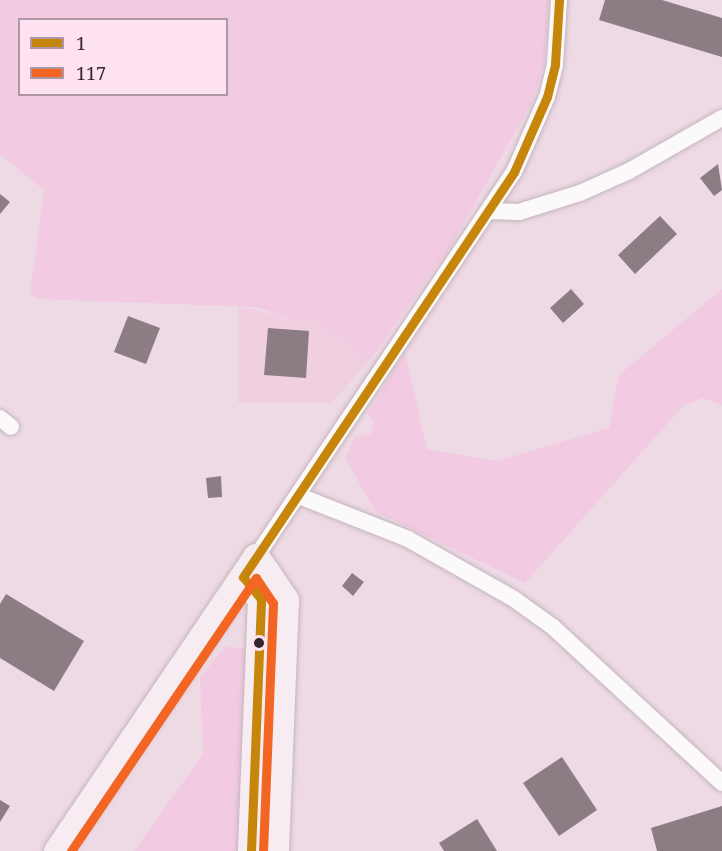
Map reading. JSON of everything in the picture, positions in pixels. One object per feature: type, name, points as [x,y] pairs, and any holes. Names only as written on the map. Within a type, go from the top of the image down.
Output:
[{"type":"main road","points":[[57,851],[249,567]]},
{"type":"main road","points":[[249,567],[261,599],[251,851]]},
{"type":"main road","points":[[249,567],[285,600],[275,851]]},
{"type":"street","points":[[249,567],[490,211],[530,144],[547,97],[555,64],[559,0]]},
{"type":"street","points":[[490,211],[519,212],[580,193],[629,171],[722,118]]},
{"type":"street","points":[[299,496],[408,539],[514,599],[553,627],[722,783]]},
{"type":"shaded area","points":[[0,0],[549,0],[545,60],[532,102],[451,246],[370,360],[312,318],[293,319],[255,307],[37,299],[30,294],[44,190],[0,154]]},
{"type":"shaded area","points":[[722,289],[722,405],[703,398],[684,405],[525,583],[376,512],[345,458],[356,436],[370,435],[374,423],[367,414],[405,353],[427,449],[497,461],[609,428],[619,375]]},
{"type":"shaded area","points":[[238,306],[293,319],[312,318],[370,360],[331,403],[238,403]]},
{"type":"shaded area","points":[[226,646],[246,649],[241,851],[134,851],[203,754],[200,677]]},
{"type":"building","points":[[605,0],[662,0],[722,18],[722,57],[599,20]]},
{"type":"building","points":[[718,164],[722,190],[714,196],[700,178]]},
{"type":"building","points":[[0,194],[10,202],[0,214]]},
{"type":"building","points":[[660,216],[677,234],[635,274],[618,255]]},
{"type":"building","points":[[571,289],[584,304],[563,323],[550,308]]},
{"type":"building","points":[[128,316],[160,328],[146,364],[114,352]]},
{"type":"building","points":[[268,328],[309,331],[306,378],[264,375]]},
{"type":"building","points":[[221,476],[222,497],[208,498],[206,478]]},
{"type":"building","points":[[352,573],[364,582],[353,596],[342,586]]},
{"type":"building","points":[[6,594],[84,641],[54,691],[0,658],[0,604]]},
{"type":"building","points":[[562,757],[597,810],[559,836],[523,783]]},
{"type":"building","points":[[0,800],[10,806],[0,822]]},
{"type":"building","points":[[722,806],[722,851],[657,851],[651,828]]},
{"type":"building","points":[[477,819],[497,851],[444,851],[439,843]]},
{"type":"transit line","name":"1","points":[[251,851],[261,599],[243,577],[514,172],[547,97],[555,64],[559,0]]},
{"type":"transit line","name":"117","points":[[71,851],[256,578],[273,603],[263,851]]}]
